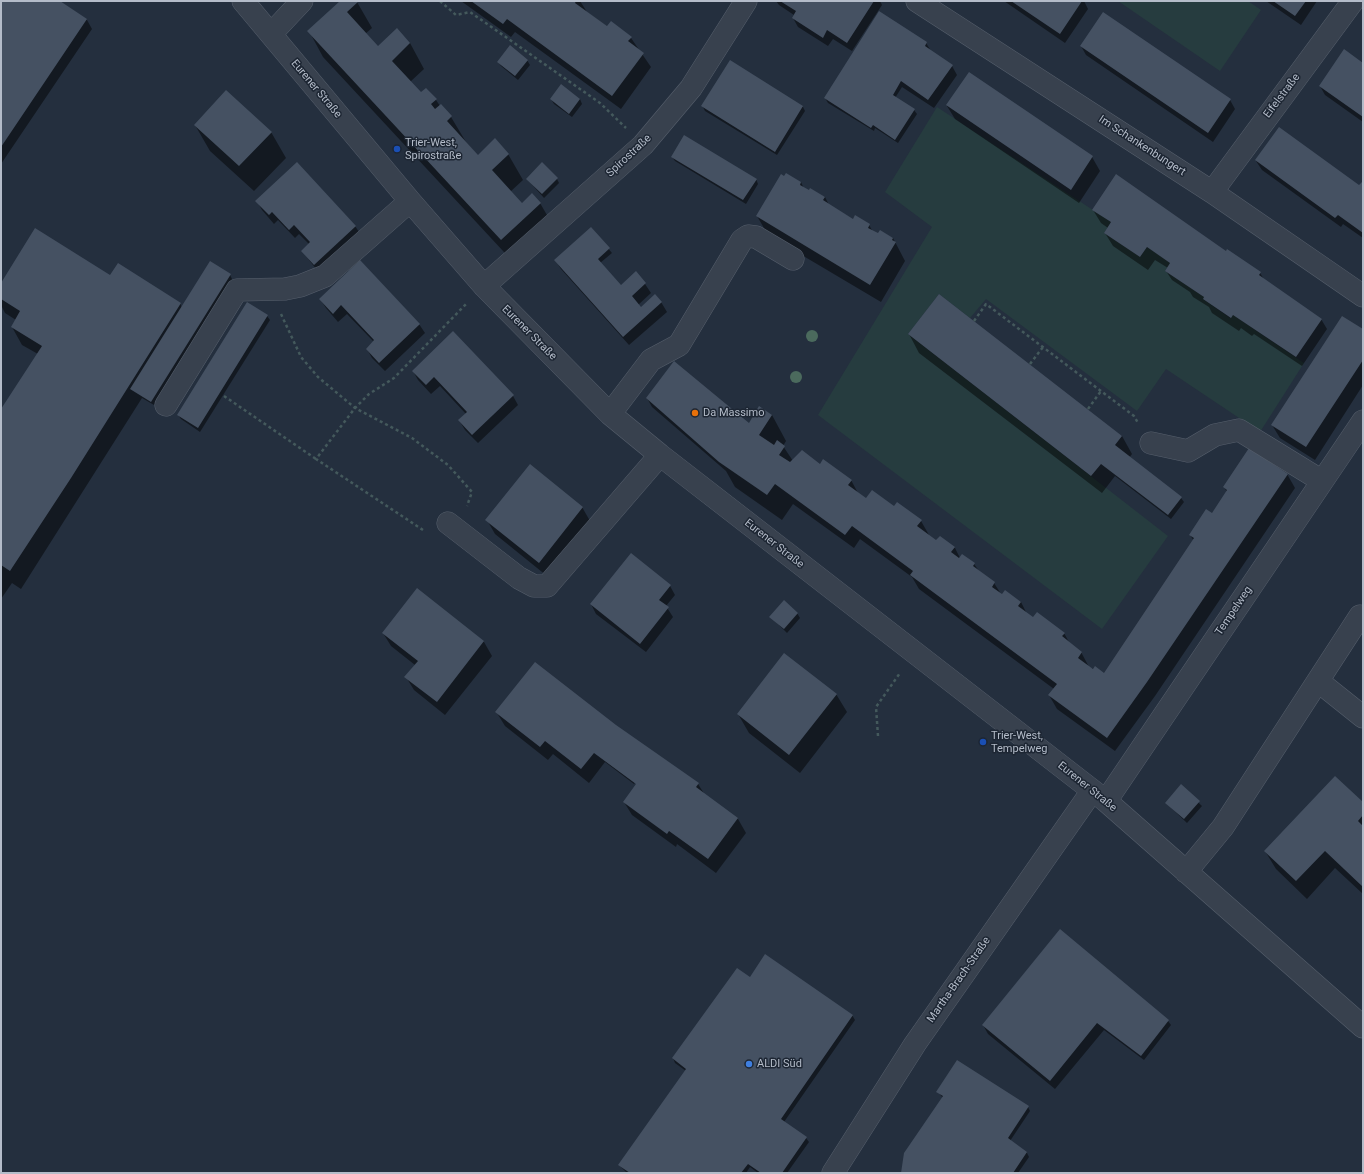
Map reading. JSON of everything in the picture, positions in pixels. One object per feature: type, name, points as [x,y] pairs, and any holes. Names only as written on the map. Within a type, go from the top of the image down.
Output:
[{"type":"street","name":"Eurener Straße","points":[[243,1],[410,201],[484,286],[610,414],[660,455],[1099,796],[1363,1027]]},
{"type":"street","points":[[271,34],[302,1]]},
{"type":"street","name":"Spirostraße","points":[[484,286],[643,145],[691,88],[746,1]]},
{"type":"street","name":"Im Schankenbungert","points":[[917,1],[1212,192],[1363,296]]},
{"type":"street","name":"Eifelstraße","points":[[1212,192],[1353,1]]},
{"type":"street","points":[[166,405],[237,290],[268,290],[300,286],[325,276],[410,201]]},
{"type":"street","points":[[610,414],[651,360],[679,345],[742,240],[748,236],[756,237],[793,259]]},
{"type":"street","name":"Tempelweg","points":[[1099,796],[1363,421]]},
{"type":"street","points":[[1151,443],[1188,451],[1214,435],[1238,430],[1322,481]]},
{"type":"street","points":[[450,526],[519,578],[534,586],[547,586],[660,455]]},
{"type":"street","points":[[1186,872],[1223,827],[1360,616],[1363,618]]},
{"type":"street","points":[[1318,681],[1363,717]]},
{"type":"street","name":"Martha-Brach-Straße","points":[[833,1173],[910,1051],[1099,796]]},
{"type":"path","points":[[440,1],[456,15],[470,12],[594,99],[643,145]]},
{"type":"path","points":[[316,459],[355,408],[369,394],[394,378],[484,286]]},
{"type":"path","points":[[224,396],[440,541],[450,526],[465,512],[472,492],[448,465],[412,438],[355,408],[318,377],[301,357],[286,323],[268,290]]},
{"type":"path","points":[[974,321],[986,304],[1134,416],[1151,443]]},
{"type":"path","points":[[1030,364],[1043,348]]},
{"type":"path","points":[[1088,409],[1101,391]]},
{"type":"path","points":[[878,736],[876,707],[913,652]]},
{"type":"green space","points":[[1118,1],[1248,1],[1261,10],[1220,71]]},
{"type":"green space","points":[[937,107],[1111,222],[1104,233],[1140,257],[1147,247],[1170,263],[1165,271],[1204,297],[1203,299],[1230,318],[1233,315],[1304,363],[1260,432],[1166,369],[1137,411],[986,299],[970,318],[939,294],[908,334],[1168,536],[1102,629],[818,415],[932,227],[885,192]]},
{"type":"building","points":[[1,1],[60,1],[87,19],[1,147]]},
{"type":"building","points":[[340,1],[359,1],[347,12],[378,46],[397,28],[410,43],[392,61],[421,92],[426,88],[437,99],[431,104],[435,109],[441,104],[452,116],[447,121],[478,155],[495,138],[509,154],[492,170],[522,203],[532,193],[541,203],[501,240],[307,31]]},
{"type":"building","points":[[471,1],[576,1],[575,3],[607,26],[611,21],[632,37],[628,41],[644,53],[612,96],[507,19],[503,24]]},
{"type":"building","points":[[780,1],[874,1],[847,43],[827,30],[823,38],[792,18],[796,11]]},
{"type":"building","points":[[1011,1],[1082,1],[1060,34]]},
{"type":"building","points":[[1273,1],[1306,1],[1295,16]]},
{"type":"building","points":[[879,11],[927,42],[925,46],[953,65],[928,100],[901,81],[893,95],[915,109],[895,140],[873,125],[871,128],[824,98]]},
{"type":"building","points":[[1103,12],[1231,99],[1208,133],[1080,46]]},
{"type":"building","points":[[510,45],[528,60],[515,76],[497,62]]},
{"type":"building","points":[[1344,49],[1363,63],[1363,117],[1319,86]]},
{"type":"building","points":[[730,60],[803,106],[775,152],[701,106]]},
{"type":"building","points":[[969,72],[1093,156],[1071,190],[946,105]]},
{"type":"building","points":[[561,84],[580,99],[569,114],[550,99]]},
{"type":"building","points":[[226,90],[272,132],[239,166],[194,125]]},
{"type":"building","points":[[1279,127],[1359,185],[1362,182],[1363,183],[1363,233],[1338,215],[1335,218],[1255,160]]},
{"type":"building","points":[[684,135],[757,179],[743,200],[671,157]]},
{"type":"building","points":[[297,162],[356,226],[314,265],[301,251],[310,242],[294,225],[289,230],[272,212],[269,215],[255,201]]},
{"type":"building","points":[[542,162],[558,178],[542,194],[526,179]]},
{"type":"building","points":[[786,173],[801,182],[800,185],[809,190],[810,188],[825,197],[823,200],[853,219],[855,215],[870,224],[868,228],[878,233],[880,230],[893,238],[892,240],[896,242],[870,285],[756,216],[781,174],[784,176]]},
{"type":"building","points":[[1116,174],[1226,251],[1227,249],[1261,272],[1259,275],[1322,319],[1296,357],[1233,315],[1231,318],[1203,299],[1204,297],[1165,271],[1170,263],[1147,247],[1140,257],[1104,233],[1111,222],[1092,210]]},
{"type":"building","points":[[591,227],[610,248],[598,259],[621,285],[636,271],[646,283],[632,296],[641,307],[655,294],[662,302],[623,337],[554,260]]},
{"type":"building","points":[[35,228],[110,275],[118,263],[181,303],[71,478],[10,571],[1,565],[1,409],[42,346],[11,327],[20,311],[1,299],[1,283]]},
{"type":"building","points":[[360,260],[420,324],[379,363],[366,349],[374,340],[341,305],[333,314],[319,299]]},
{"type":"building","points":[[210,261],[231,274],[151,402],[130,389]]},
{"type":"building","points":[[939,294],[1122,436],[1115,445],[1182,497],[1168,515],[1101,464],[1091,476],[908,334]]},
{"type":"building","points":[[247,302],[268,315],[198,428],[177,415]]},
{"type":"building","points":[[1342,316],[1363,329],[1363,360],[1306,447],[1271,425]]},
{"type":"building","points":[[453,331],[514,395],[472,435],[458,420],[467,412],[434,377],[426,385],[412,371]]},
{"type":"building","points":[[674,361],[749,423],[759,406],[772,415],[759,435],[774,445],[777,440],[785,446],[779,455],[790,462],[802,450],[820,464],[823,459],[852,480],[848,485],[866,498],[872,490],[894,506],[897,502],[922,520],[917,526],[936,540],[940,536],[955,547],[951,552],[959,558],[962,554],[975,563],[973,566],[995,582],[992,587],[1002,594],[1005,590],[1021,602],[1018,606],[1033,617],[1037,612],[1065,633],[1062,636],[1082,652],[1078,658],[1093,669],[1095,666],[1104,673],[1194,538],[1189,535],[1206,509],[1212,513],[1227,490],[1223,487],[1249,448],[1288,474],[1147,682],[1107,738],[1048,695],[1057,684],[910,575],[913,571],[852,526],[845,535],[775,484],[767,495],[719,462],[646,398]]},
{"type":"building","points":[[530,464],[583,507],[539,563],[485,520]]},
{"type":"building","points":[[631,553],[671,585],[659,600],[669,607],[640,644],[590,604]]},
{"type":"building","points":[[417,588],[484,641],[437,702],[404,677],[418,661],[382,633]]},
{"type":"building","points":[[784,600],[798,613],[784,629],[769,617]]},
{"type":"building","points":[[784,653],[837,694],[789,755],[737,714]]},
{"type":"building","points":[[535,662],[616,725],[699,783],[696,787],[738,818],[708,859],[669,831],[667,834],[623,802],[636,784],[594,753],[581,769],[545,741],[540,747],[495,712]]},
{"type":"building","points":[[1335,776],[1363,802],[1363,815],[1358,821],[1363,826],[1363,887],[1325,851],[1296,881],[1264,851]]},
{"type":"building","points":[[1181,784],[1200,801],[1184,819],[1165,803]]},
{"type":"building","points":[[1060,929],[1169,1020],[1141,1056],[1097,1023],[1050,1081],[982,1025]]},
{"type":"building","name":"ALDI Süd","points":[[765,954],[853,1015],[781,1119],[807,1137],[782,1173],[761,1173],[748,1164],[741,1173],[630,1173],[618,1165],[686,1069],[672,1058],[737,968],[750,977]]},
{"type":"building","points":[[957,1060],[1029,1106],[1008,1138],[1027,1152],[1013,1173],[901,1173],[904,1153],[943,1096],[936,1092]]},
{"type":"place","name":"Trier-West, Spirostraße","points":[[397,149]]},
{"type":"place","name":"Da Massimo","points":[[695,413]]},
{"type":"place","name":"Trier-West, Tempelweg","points":[[983,742]]},
{"type":"place","name":"ALDI Süd","points":[[749,1064]]}]
